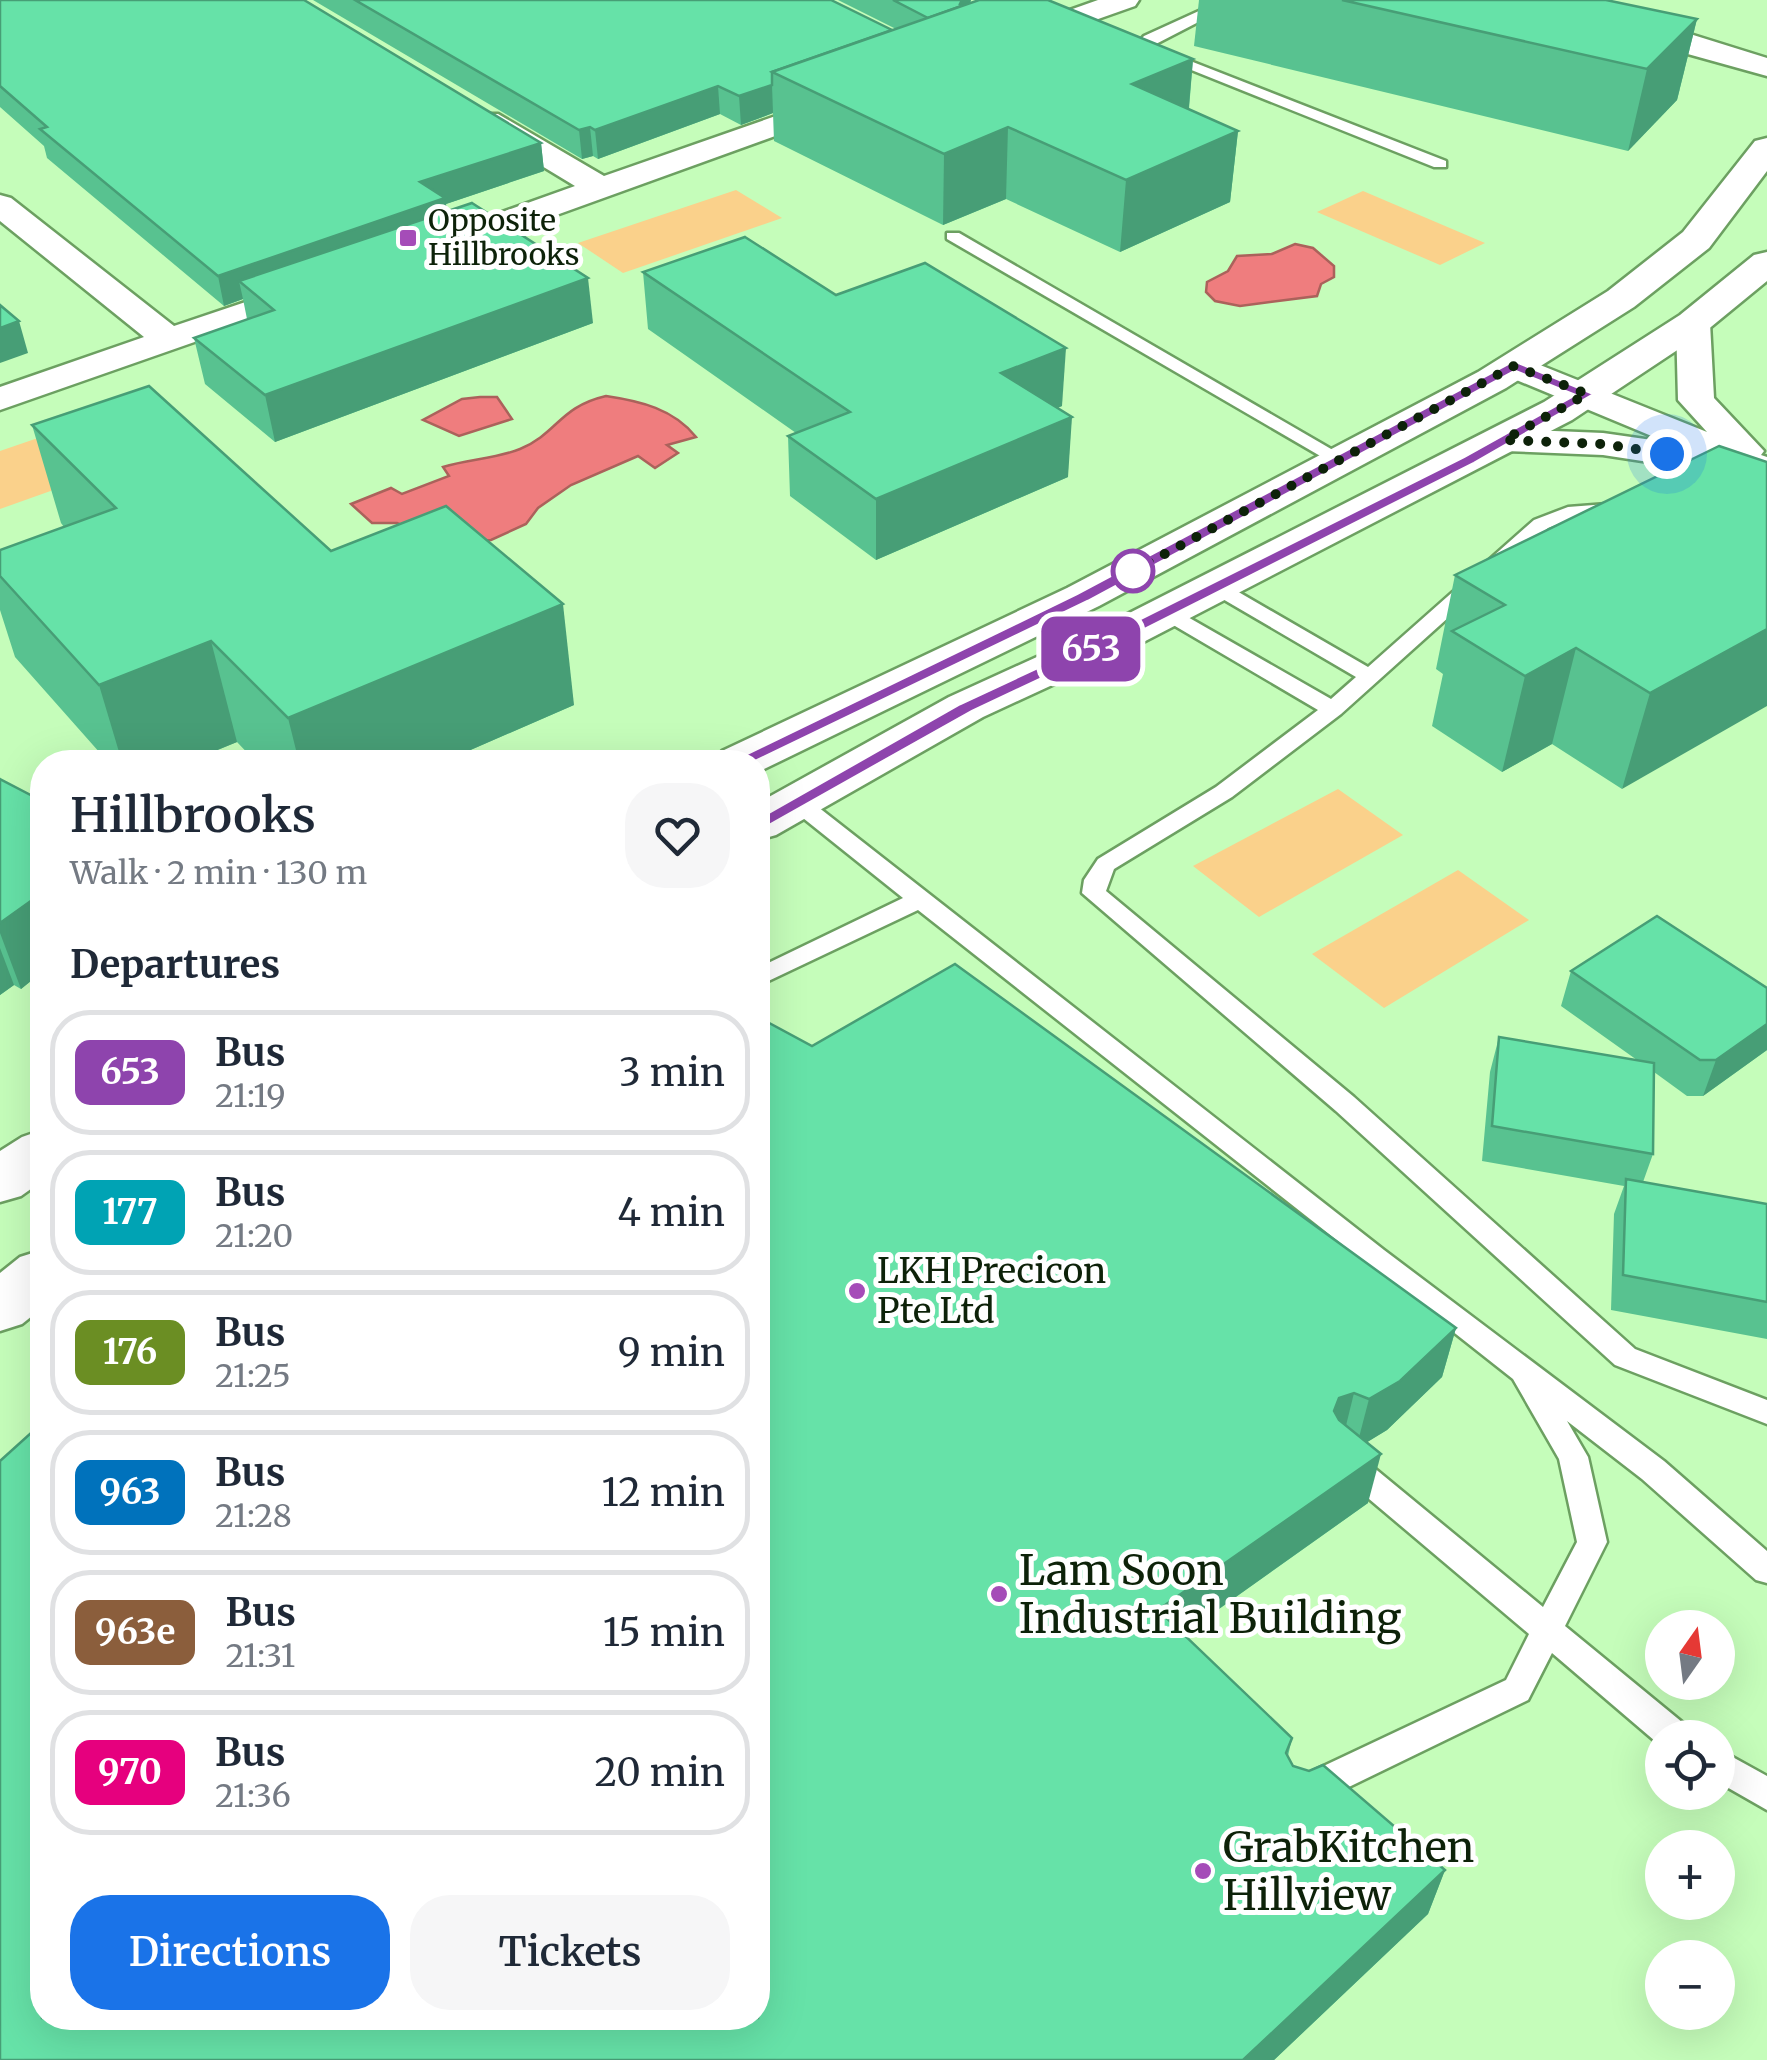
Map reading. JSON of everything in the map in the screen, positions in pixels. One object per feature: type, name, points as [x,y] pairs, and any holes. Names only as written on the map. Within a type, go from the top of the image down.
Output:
[{"type":"street","points":[[1003,43],[1125,0]]},
{"type":"street","points":[[1552,6],[1767,67]]},
{"type":"street","points":[[414,254],[874,90]]},
{"type":"street","points":[[468,109],[602,190]]},
{"type":"street","points":[[764,750],[1083,597],[1514,366],[1621,300],[1696,240],[1767,148]]},
{"type":"street","points":[[0,205],[168,339]]},
{"type":"street","points":[[777,813],[966,707],[1216,587],[1587,394],[1693,322],[1767,262]]},
{"type":"street","points":[[0,399],[338,280]]},
{"type":"street","points":[[1693,322],[1696,400],[1765,470]]},
{"type":"street","points":[[1514,366],[1765,470]]},
{"type":"street","points":[[1504,440],[1603,444],[1765,470]]},
{"type":"street","points":[[0,1180],[30,1160]]},
{"type":"street","points":[[0,1307],[30,1283]]},
{"type":"lane","points":[[1234,0],[1149,40],[1144,44],[1146,49],[1440,164]]},
{"type":"lane","points":[[953,236],[1342,460]]},
{"type":"lane","points":[[1645,512],[1609,508],[1568,513],[1541,524],[1333,709],[1224,792],[1106,864],[1096,880],[1094,893],[1345,1104],[1625,1357],[1767,1412]]},
{"type":"lane","points":[[1216,587],[1371,677]]},
{"type":"lane","points":[[1165,612],[1333,709]]},
{"type":"lane","points":[[777,813],[921,899],[1374,1258],[1653,1470],[1767,1570]]},
{"type":"lane","points":[[770,972],[921,899]]},
{"type":"lane","points":[[1295,1797],[1517,1690],[1592,1542],[1572,1456],[1520,1366]]},
{"type":"lane","points":[[1341,1458],[1655,1720]]},
{"type":"lane","points":[[1735,1774],[1767,1794]]},
{"type":"shaded area","points":[[736,190],[782,218],[623,273],[578,243]]},
{"type":"shaded area","points":[[1363,191],[1485,243],[1440,265],[1317,212]]},
{"type":"shaded area","points":[[1295,244],[1313,248],[1334,266],[1334,277],[1321,284],[1317,296],[1240,306],[1215,301],[1206,292],[1207,282],[1228,271],[1237,256],[1272,254]]},
{"type":"shaded area","points":[[606,396],[656,408],[677,419],[696,437],[667,445],[678,453],[655,468],[638,456],[571,485],[538,508],[526,524],[491,540],[447,544],[397,523],[372,523],[351,504],[391,488],[402,494],[449,476],[443,467],[520,449],[543,436],[568,413]]},
{"type":"shaded area","points":[[497,397],[512,419],[459,436],[423,420],[462,399]]},
{"type":"shaded area","points":[[102,416],[146,457],[0,509],[0,451]]},
{"type":"shaded area","points":[[1338,789],[1403,835],[1259,917],[1193,866]]},
{"type":"shaded area","points":[[1458,870],[1529,920],[1384,1008],[1312,954]]},
{"type":"building","points":[[0,0],[304,0],[541,143],[420,182],[445,198],[218,276],[40,129],[47,127],[0,86]]},
{"type":"building","points":[[355,0],[831,0],[892,30],[772,72],[772,85],[739,96],[718,86],[595,130],[579,130]]},
{"type":"building","points":[[893,0],[962,0],[960,4],[964,5],[928,18]]},
{"type":"building","points":[[979,0],[1048,0],[1193,59],[1132,84],[1238,131],[1126,180],[1008,127],[944,154],[772,72]]},
{"type":"building","points":[[1342,0],[1606,0],[1697,19],[1647,69]]},
{"type":"building","points":[[472,203],[588,278],[265,395],[194,338],[274,310],[239,281]]},
{"type":"building","points":[[745,237],[836,295],[925,263],[1066,348],[1001,373],[1072,417],[876,499],[788,436],[850,412],[643,272]]},
{"type":"building","points":[[0,305],[19,321],[0,328]]},
{"type":"building","points":[[149,386],[331,551],[446,506],[563,604],[288,718],[211,641],[99,685],[0,576],[0,550],[116,508],[32,425]]},
{"type":"building","points":[[1719,446],[1767,462],[1767,629],[1650,693],[1576,648],[1525,676],[1452,631],[1505,605],[1455,575]]},
{"type":"building","points":[[0,779],[30,795],[30,902],[0,923]]},
{"type":"building","points":[[1657,916],[1767,988],[1767,1024],[1716,1060],[1700,1060],[1571,971]]},
{"type":"building","name":"Lam Soon Industrial Building","points":[[955,964],[1456,1328],[1400,1381],[1369,1399],[1354,1393],[1339,1398],[1334,1411],[1339,1420],[1381,1454],[1158,1610],[1292,1738],[1286,1753],[1293,1766],[1309,1771],[1323,1765],[1445,1870],[1243,2060],[0,2060],[0,1461],[30,1434],[30,2030],[770,2030],[770,1023],[812,1046]]},
{"type":"building","points":[[1499,1037],[1654,1063],[1653,1154],[1492,1126]]},
{"type":"building","points":[[1626,1179],[1767,1204],[1767,1302],[1623,1275]]},
{"type":"bus line","name":"653","points":[[764,750],[1083,597],[1514,366],[1587,394],[1469,460],[1110,641],[966,707],[770,817]]},
{"type":"place","name":"Opposite Hillbrooks","points":[[408,238]]},
{"type":"place","name":"LKH Precicon Pte Ltd","points":[[857,1291]]},
{"type":"place","name":"Lam Soon Industrial Building","points":[[999,1594]]},
{"type":"place","name":"GrabKitchen Hillview","points":[[1203,1871]]},
{"type":"route","points":[[1133,571],[1514,366],[1587,394],[1504,440],[1603,444],[1667,454]]}]
